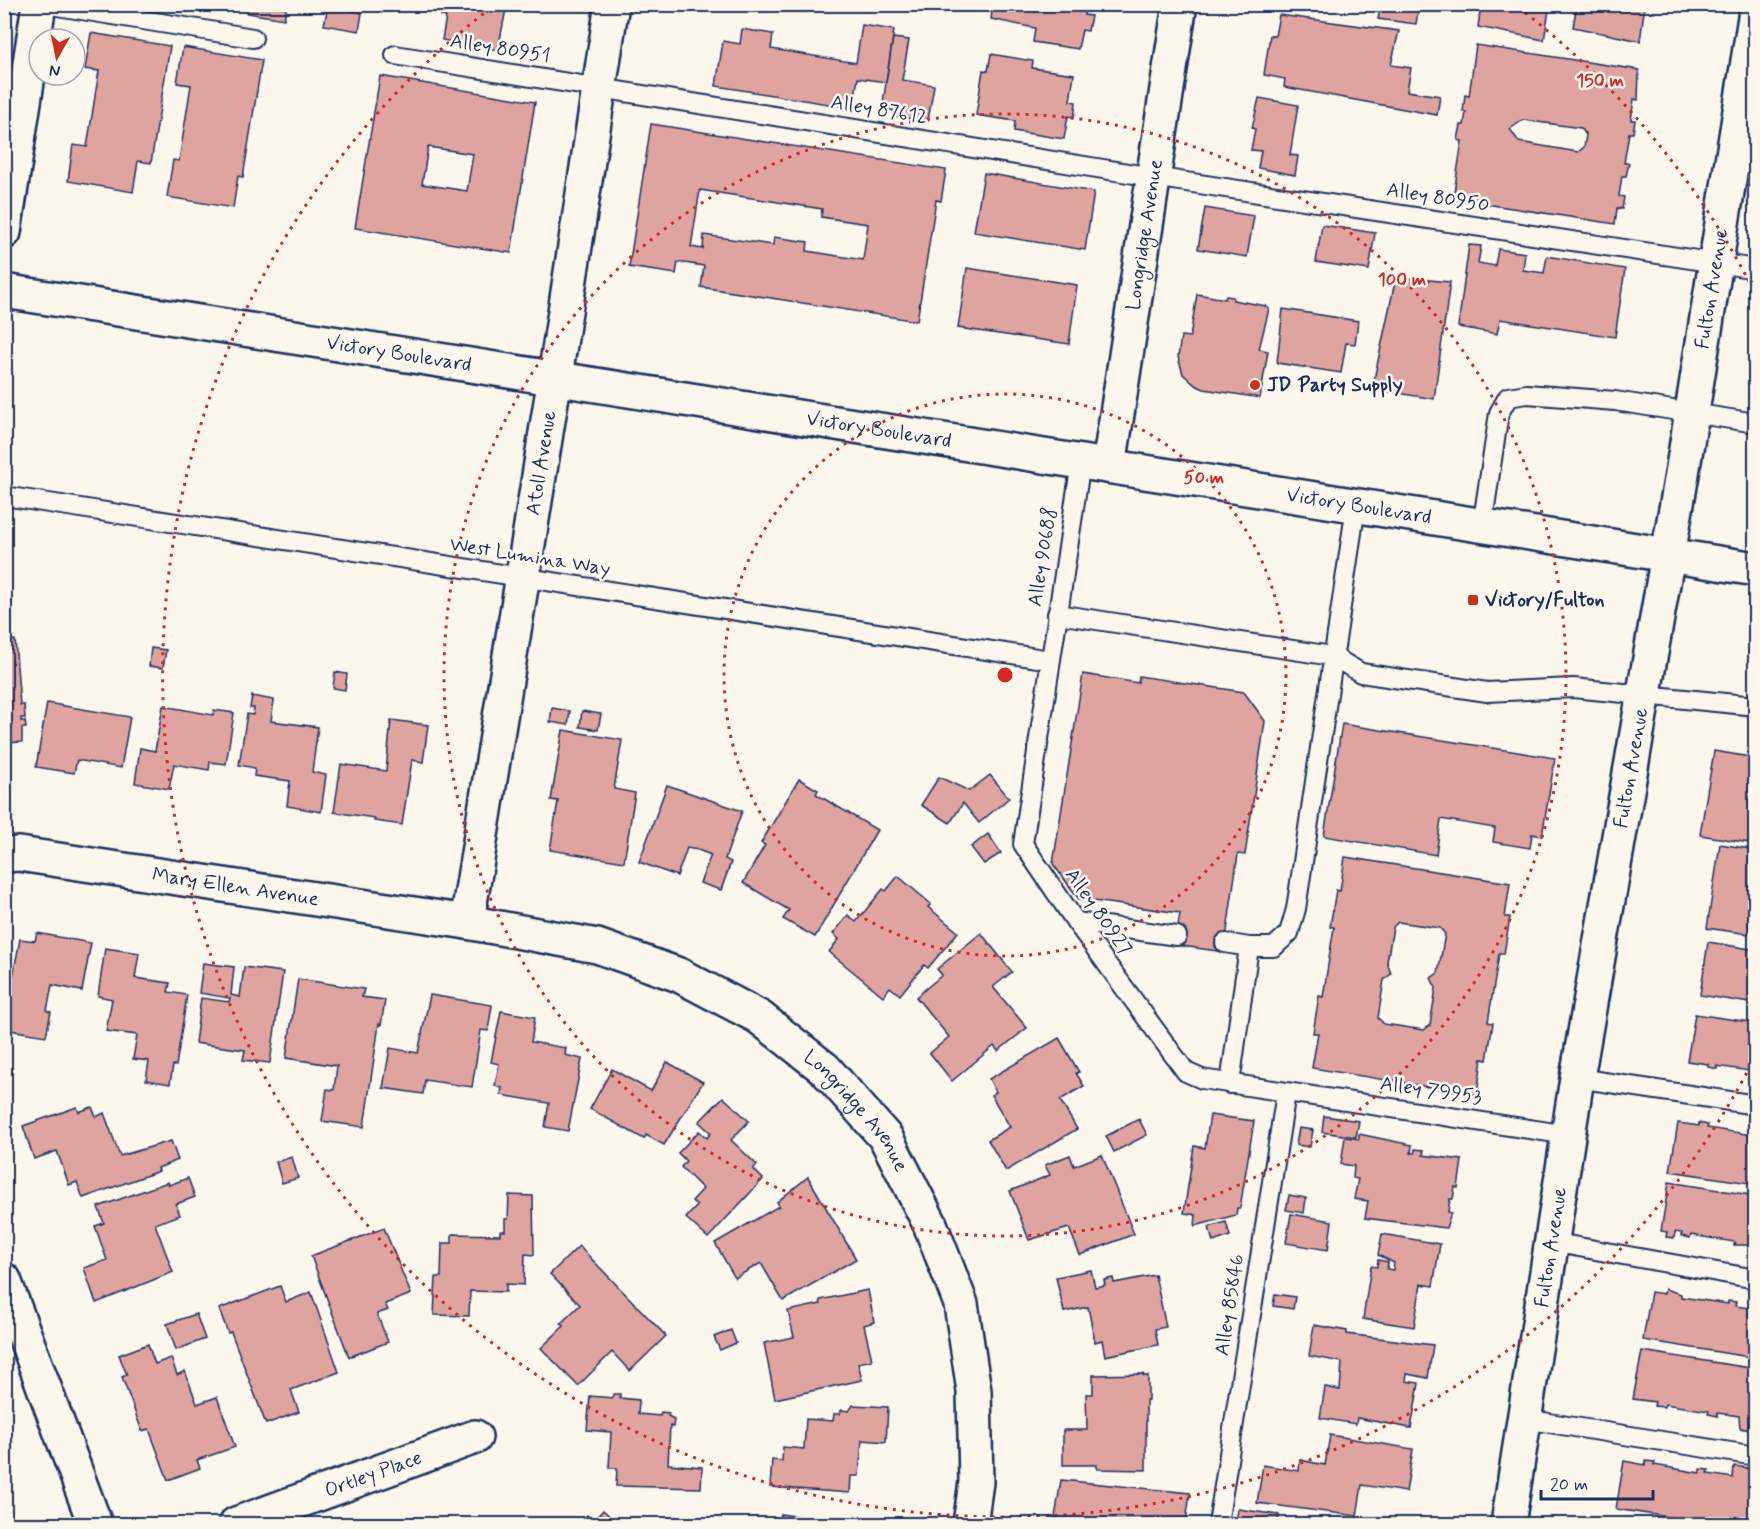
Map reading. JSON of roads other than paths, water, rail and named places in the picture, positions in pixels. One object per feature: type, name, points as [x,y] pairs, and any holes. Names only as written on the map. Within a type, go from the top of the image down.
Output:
[{"type":"street","points":[[4,232],[39,4]]},
{"type":"street","name":"Atoll Avenue","points":[[467,922],[555,377],[612,4]]},
{"type":"street","name":"Longridge Avenue","points":[[1095,464],[1153,177],[1180,4]]},
{"type":"street","name":"Fulton Avenue","points":[[1508,1524],[1577,1078],[1668,557],[1755,11]]},
{"type":"street","name":"Victory Boulevard","points":[[4,291],[1755,569]]},
{"type":"street","name":"Mary Ellen Avenue","points":[[4,855],[19,854],[467,922]]},
{"type":"street","name":"Longridge Avenue","points":[[467,922],[597,946],[679,975],[759,1017],[825,1069],[886,1138],[930,1224],[961,1305],[974,1391],[976,1482],[970,1524]]},
{"type":"street","points":[[4,1281],[95,1524]]},
{"type":"street","name":"Ortley Place","points":[[236,1524],[475,1437]]},
{"type":"lane","points":[[45,4],[253,38]]},
{"type":"lane","name":"Alley 80951","points":[[395,55],[598,87]]},
{"type":"lane","name":"Alley 87612","points":[[598,87],[1153,177]]},
{"type":"lane","name":"Alley 80950","points":[[1153,177],[1755,269]]},
{"type":"lane","points":[[1482,526],[1499,413],[1508,397],[1527,394],[1566,396],[1692,412],[1755,423]]},
{"type":"lane","name":"Alley 90688","points":[[1050,660],[1057,614],[1095,464]]},
{"type":"lane","name":"West Lumina Way","points":[[4,496],[1050,660]]},
{"type":"lane","points":[[1225,943],[1249,947],[1274,947],[1289,933],[1294,917],[1356,506]]},
{"type":"lane","points":[[1057,614],[1332,656],[1361,673],[1487,692],[1573,688],[1643,693],[1755,706]]},
{"type":"lane","name":"Alley 80927","points":[[1050,660],[1023,844],[1076,922],[1185,1072],[1202,1079],[1286,1093]]},
{"type":"lane","points":[[1076,922],[1176,936]]},
{"type":"lane","points":[[1230,1084],[1249,947]]},
{"type":"lane","points":[[1577,1078],[1755,1105]]},
{"type":"lane","name":"Alley 79953","points":[[1286,1093],[1568,1135]]},
{"type":"lane","name":"Alley 85846","points":[[1218,1524],[1286,1093]]},
{"type":"lane","points":[[1551,1242],[1755,1279]]},
{"type":"lane","points":[[1524,1419],[1755,1456]]},
{"type":"place","name":"JD Party Supply","points":[[1255,385]]},
{"type":"place","name":"Victory/Fulton","points":[[1473,600]]}]
